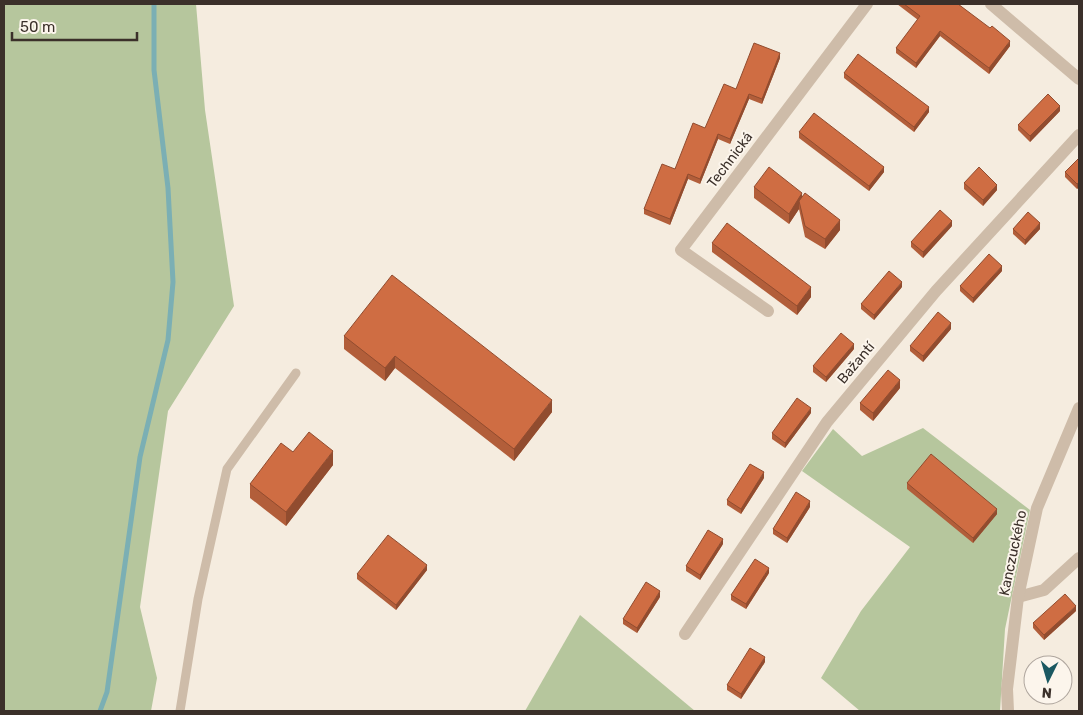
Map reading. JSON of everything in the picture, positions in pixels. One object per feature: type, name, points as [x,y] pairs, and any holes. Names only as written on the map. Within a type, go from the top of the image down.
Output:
[{"type":"street","name":"Technická","points":[[768,312],[681,250],[867,4]]},
{"type":"street","points":[[991,4],[1079,79]]},
{"type":"street","name":"Bažantí","points":[[686,634],[827,422],[936,291],[1079,135]]},
{"type":"street","name":"Kanczuckého","points":[[1008,711],[1010,664],[1018,597],[1037,508],[1079,408]]},
{"type":"street","points":[[1018,597],[1044,590],[1079,558]]},
{"type":"lane","points":[[180,711],[198,599],[227,469],[296,373]]},
{"type":"green space","points":[[4,4],[196,4],[205,110],[234,306],[168,411],[140,607],[157,678],[151,711],[4,711]]},
{"type":"green space","points":[[923,428],[1030,510],[1005,629],[1000,711],[860,711],[821,678],[861,611],[910,547],[802,471],[833,429],[862,456]]},
{"type":"green space","points":[[580,615],[695,711],[525,711]]},
{"type":"building","points":[[904,4],[958,4],[990,28],[992,26],[1010,41],[989,68],[940,31],[916,63],[896,48],[920,16]]},
{"type":"building","points":[[754,43],[780,53],[762,99],[749,94],[730,139],[718,134],[700,179],[688,174],[670,219],[644,209],[662,164],[675,169],[693,123],[705,128],[724,84],[736,89]]},
{"type":"building","points":[[858,54],[929,107],[914,127],[844,73]]},
{"type":"building","points":[[1048,94],[1060,106],[1030,136],[1018,125]]},
{"type":"building","points":[[814,113],[884,167],[869,186],[799,132]]},
{"type":"building","points":[[1079,158],[1079,182],[1077,184],[1065,172]]},
{"type":"building","points":[[769,167],[802,193],[789,214],[754,187]]},
{"type":"building","points":[[979,167],[997,185],[983,200],[964,183]]},
{"type":"building","points":[[805,193],[840,220],[825,239],[805,226],[799,201]]},
{"type":"building","points":[[940,210],[952,221],[923,252],[911,242]]},
{"type":"building","points":[[1028,212],[1040,223],[1025,240],[1013,229]]},
{"type":"building","points":[[727,223],[811,287],[797,306],[712,243]]},
{"type":"building","points":[[989,254],[1002,266],[973,298],[960,286]]},
{"type":"building","points":[[889,271],[902,282],[874,315],[861,304]]},
{"type":"building","points":[[392,275],[552,400],[514,449],[395,356],[385,368],[344,336]]},
{"type":"building","points":[[938,312],[951,323],[923,356],[910,346]]},
{"type":"building","points":[[841,333],[854,344],[826,377],[813,366]]},
{"type":"building","points":[[888,370],[900,380],[873,413],[860,403]]},
{"type":"building","points":[[797,398],[811,408],[785,443],[772,433]]},
{"type":"building","points":[[309,432],[333,451],[286,512],[250,484],[281,443],[293,452]]},
{"type":"building","points":[[931,454],[997,509],[973,538],[907,483]]},
{"type":"building","points":[[750,464],[764,472],[741,509],[727,500]]},
{"type":"building","points":[[796,492],[810,501],[787,538],[773,529]]},
{"type":"building","points":[[708,530],[723,539],[700,575],[686,566]]},
{"type":"building","points":[[388,535],[427,565],[396,605],[357,574]]},
{"type":"building","points":[[755,559],[769,568],[746,604],[731,595]]},
{"type":"building","points":[[646,582],[660,591],[637,628],[623,619]]},
{"type":"building","points":[[1065,594],[1076,606],[1044,635],[1033,623]]},
{"type":"building","points":[[750,648],[765,657],[741,694],[727,685]]},
{"type":"waterway","points":[[100,711],[107,692],[140,457],[168,340],[173,282],[168,188],[154,70],[154,4]]}]
